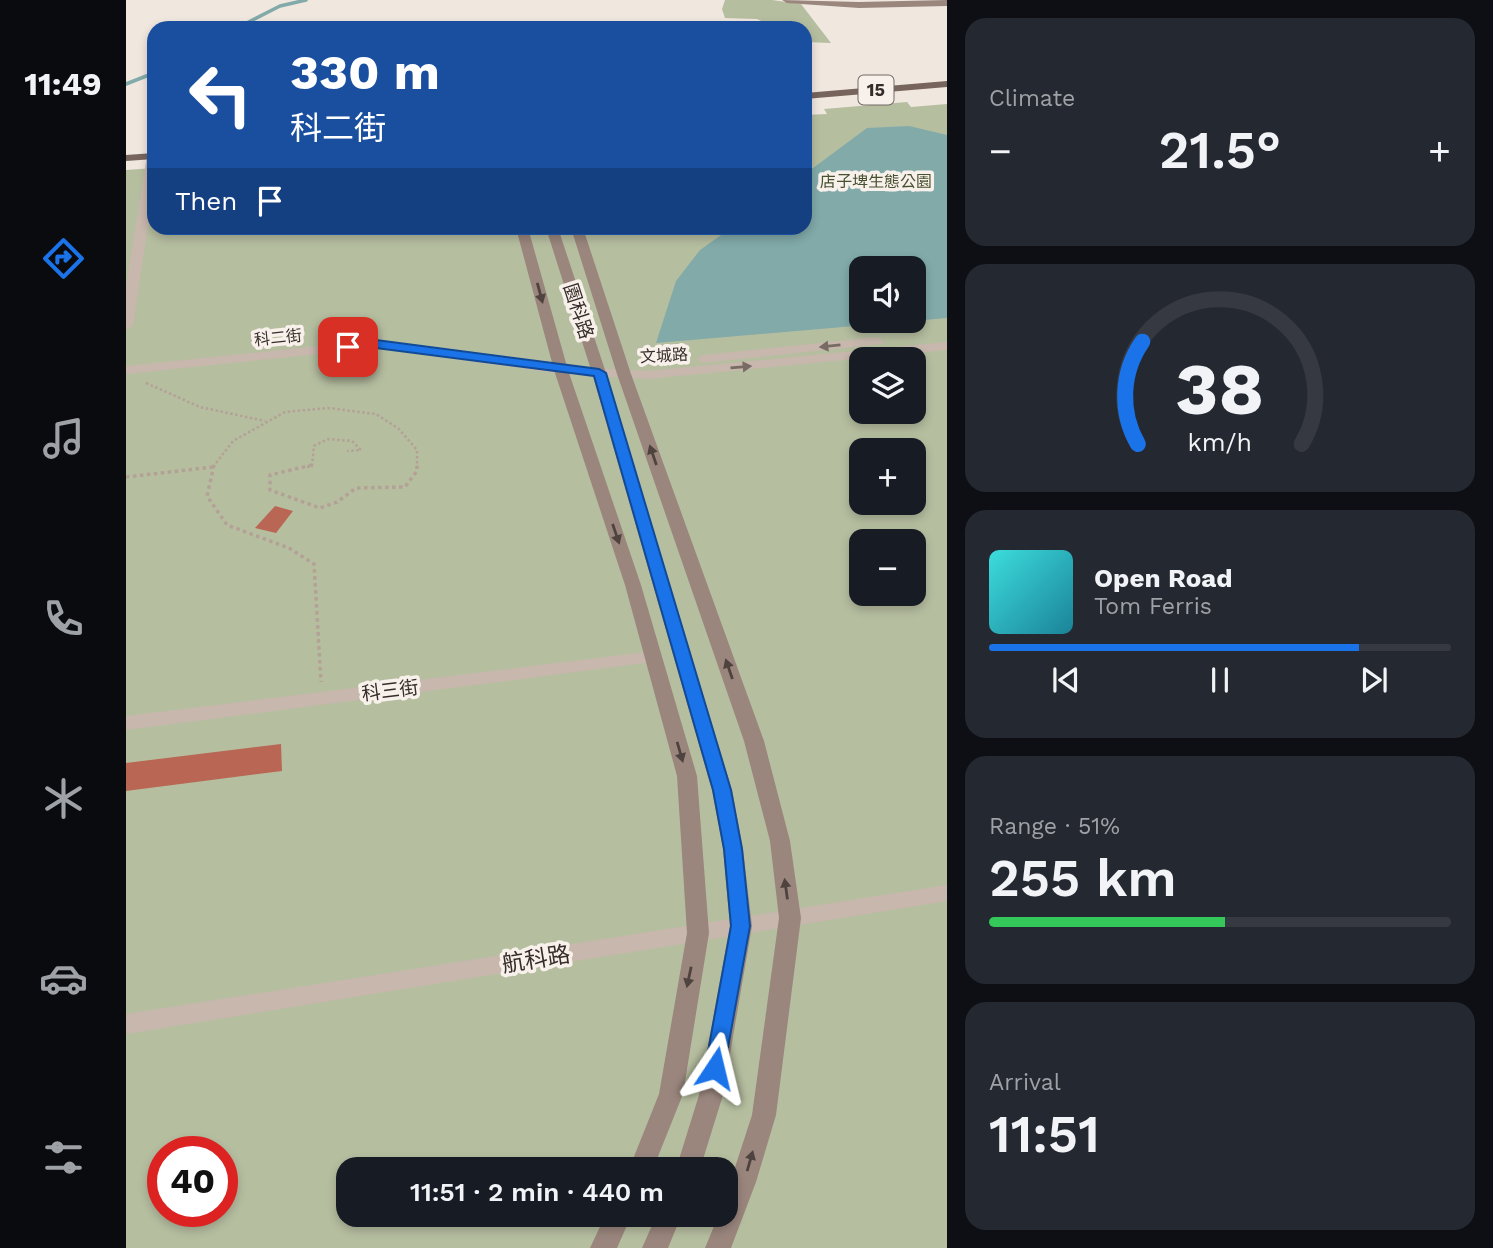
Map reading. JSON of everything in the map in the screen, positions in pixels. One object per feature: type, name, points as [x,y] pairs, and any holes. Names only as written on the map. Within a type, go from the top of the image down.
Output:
[{"type":"main road","name":"15","points":[[812,95],[947,85]]},
{"type":"main road","name":"15","points":[[812,104],[947,94]]},
{"type":"main road","points":[[126,149],[147,152]]},
{"type":"main road","points":[[126,158],[147,154]]},
{"type":"street","points":[[787,0],[859,5],[947,3]]},
{"type":"street","points":[[126,326],[147,196]]},
{"type":"street","points":[[524,235],[561,370],[633,585],[687,776],[698,933],[671,1094],[646,1157]]},
{"type":"street","name":"園科路","points":[[554,235],[599,373],[722,790],[733,849],[741,926],[710,1095],[692,1157]]},
{"type":"street","points":[[579,235],[624,373],[754,741],[780,841],[790,918],[764,1115],[744,1182],[718,1248]]},
{"type":"street","name":"文城路","points":[[624,373],[642,365],[947,334]]},
{"type":"street","name":"科二街","points":[[126,370],[376,344],[561,370],[624,373]]},
{"type":"street","name":"文城路","points":[[624,373],[648,375],[738,368],[947,346]]},
{"type":"street","name":"科三街","points":[[126,723],[654,657]]},
{"type":"street","name":"航科路","points":[[126,1024],[947,893]]},
{"type":"street","points":[[603,1248],[614,1227]]},
{"type":"street","points":[[655,1248],[664,1227]]},
{"type":"path","points":[[138,380],[200,407],[267,421]]},
{"type":"path","points":[[321,698],[314,564],[289,548],[227,525],[207,496],[214,467],[233,441],[285,412],[328,408],[376,414],[399,429],[417,450],[417,471],[405,487],[356,488],[337,502],[320,508],[270,490],[270,475],[312,466],[314,446],[328,439],[352,441],[361,450],[347,451]]},
{"type":"path","points":[[126,477],[214,467]]},
{"type":"green space","points":[[725,0],[772,0],[801,4],[831,43],[812,42],[812,21],[725,18],[722,9]]},
{"type":"green space","points":[[907,102],[911,107],[947,104],[947,1248],[126,1248],[126,170],[147,168],[147,235],[812,235],[812,115],[827,114],[824,109]]},
{"type":"water","name":"店子埤生態公園","points":[[909,126],[947,135],[947,318],[926,320],[926,256],[849,256],[849,326],[656,343],[676,281],[700,250],[721,235],[812,235],[812,169],[867,128]]},
{"type":"building","points":[[275,506],[293,511],[276,533],[255,528]]},
{"type":"building","points":[[281,744],[282,771],[126,791],[126,763]]},
{"type":"waterway","points":[[251,21],[280,6],[306,0]]},
{"type":"waterway","points":[[126,84],[147,76]]},
{"type":"route","points":[[348,347],[376,344],[599,373],[722,790],[733,849],[741,926],[715,1068]]}]
